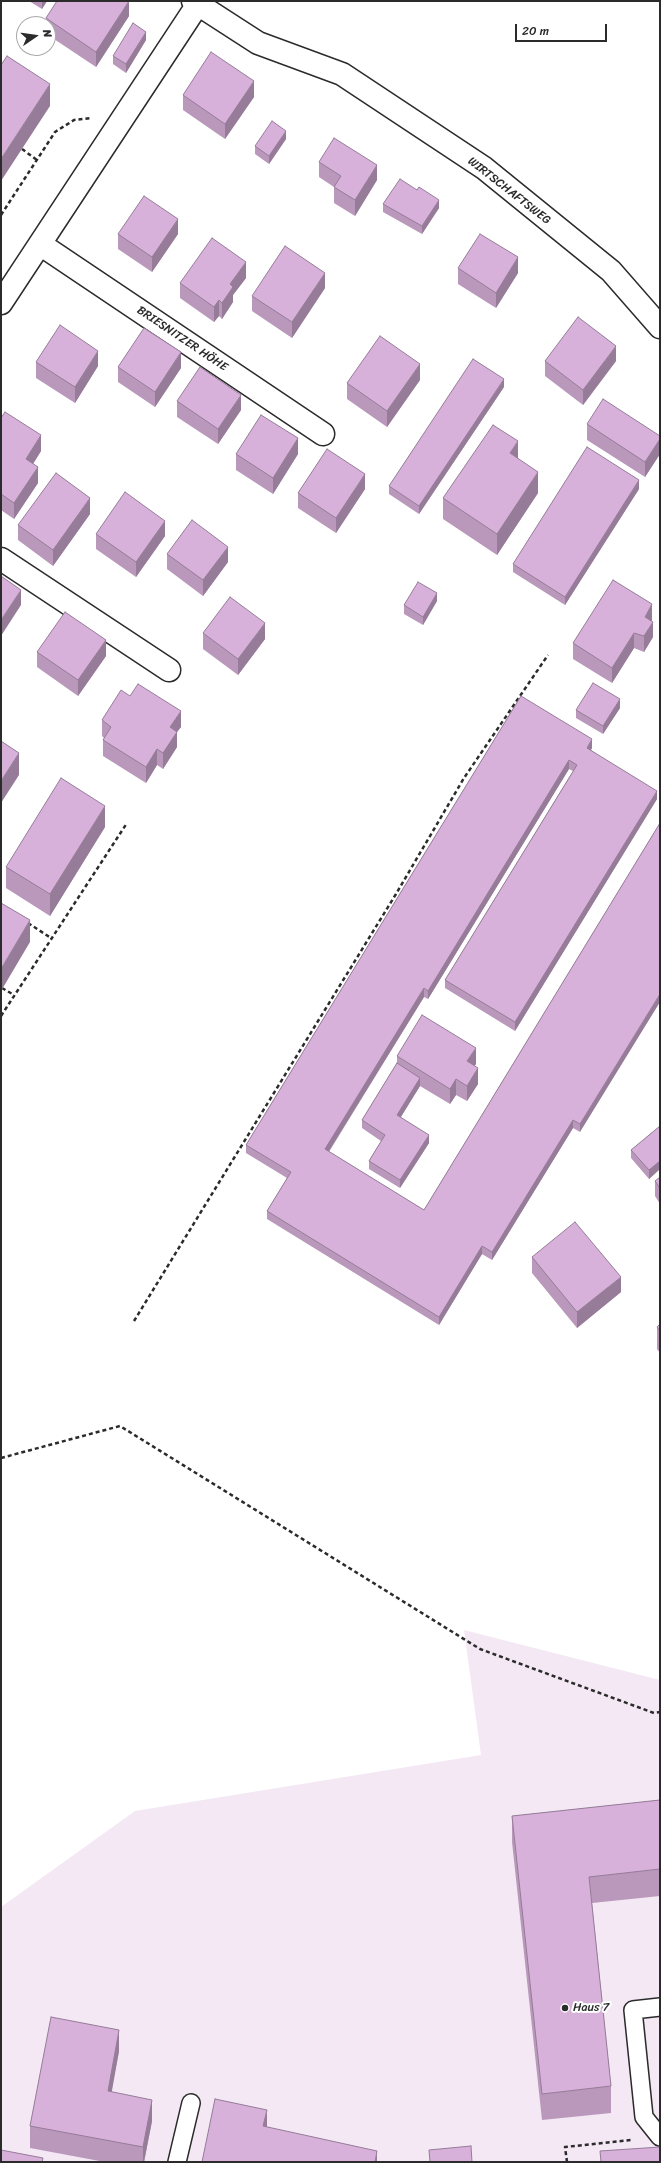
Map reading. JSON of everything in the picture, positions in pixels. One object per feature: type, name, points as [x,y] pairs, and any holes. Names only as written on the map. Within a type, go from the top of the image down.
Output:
[{"type":"street","name":"WIRTSCHAFTSWEG","points":[[195,2],[258,42],[342,74],[484,168],[611,271],[660,327]]},
{"type":"street","points":[[1,303],[127,112],[195,2]]},
{"type":"street","name":"BRIESNITZER HÖHE","points":[[40,244],[323,434]]},
{"type":"street","points":[[1,559],[168,670]]},
{"type":"lane","points":[[659,2137],[644,2117],[633,2010],[660,2007]]},
{"type":"lane","points":[[177,2162],[191,2103]]},
{"type":"path","points":[[1,215],[56,132],[74,120],[127,112]]},
{"type":"path","points":[[22,149],[37,160]]},
{"type":"path","points":[[134,1321],[392,901],[464,778],[548,655]]},
{"type":"path","points":[[1,1016],[127,823]]},
{"type":"path","points":[[26,922],[51,938]]},
{"type":"path","points":[[2,988],[14,995]]},
{"type":"path","points":[[1,1458],[120,1426],[480,1649],[654,1712],[660,1712]]},
{"type":"path","points":[[567,2162],[565,2147],[659,2137]]},
{"type":"shaded area","points":[[464,1630],[660,1680],[660,2162],[1,2162],[1,1907],[135,1811],[481,1755]]},
{"type":"building","points":[[57,1],[129,1],[96,52],[56,25],[56,16],[47,16]]},
{"type":"building","points":[[133,23],[146,32],[126,64],[113,56]]},
{"type":"building","points":[[211,52],[254,81],[225,124],[183,95]]},
{"type":"building","points":[[7,56],[50,84],[1,159],[1,65]]},
{"type":"building","points":[[272,121],[286,131],[269,156],[255,146]]},
{"type":"building","points":[[334,138],[377,165],[355,200],[334,187],[341,176],[319,162]]},
{"type":"building","points":[[400,179],[417,190],[419,187],[439,200],[422,226],[383,204]]},
{"type":"building","points":[[144,196],[178,219],[152,257],[118,234]]},
{"type":"building","points":[[480,234],[518,257],[496,293],[458,268]]},
{"type":"building","points":[[212,238],[246,262],[230,284],[233,287],[222,303],[219,300],[214,307],[180,283]]},
{"type":"building","points":[[285,246],[325,273],[292,322],[252,296]]},
{"type":"building","points":[[578,317],[616,346],[583,390],[545,361]]},
{"type":"building","points":[[60,325],[98,351],[75,387],[36,362]]},
{"type":"building","points":[[144,328],[181,352],[155,392],[118,367]]},
{"type":"building","points":[[380,336],[420,364],[387,411],[347,383]]},
{"type":"building","points":[[473,359],[504,379],[419,506],[389,486]]},
{"type":"building","points":[[200,367],[241,395],[218,429],[177,401]]},
{"type":"building","points":[[603,399],[660,436],[660,439],[645,462],[587,424]]},
{"type":"building","points":[[5,412],[41,435],[26,459],[38,467],[14,503],[1,494],[1,418]]},
{"type":"building","points":[[261,415],[298,438],[273,478],[236,454]]},
{"type":"building","points":[[493,425],[518,441],[510,453],[538,472],[497,534],[443,498]]},
{"type":"building","points":[[587,447],[639,480],[565,597],[513,564]]},
{"type":"building","points":[[327,449],[365,474],[336,518],[298,493]]},
{"type":"building","points":[[56,473],[90,498],[53,550],[18,525]]},
{"type":"building","points":[[125,492],[165,521],[136,562],[96,534]]},
{"type":"building","points":[[192,520],[228,547],[203,580],[167,554]]},
{"type":"building","points":[[1,576],[21,590],[1,620]]},
{"type":"building","points":[[613,580],[652,604],[645,617],[653,622],[644,636],[634,633],[612,668],[573,643]]},
{"type":"building","points":[[418,582],[437,593],[423,617],[404,605]]},
{"type":"building","points":[[230,597],[265,623],[238,659],[203,633]]},
{"type":"building","points":[[65,612],[106,640],[78,680],[37,652]]},
{"type":"building","points":[[593,683],[620,699],[603,726],[576,710]]},
{"type":"building","points":[[138,684],[181,711],[170,727],[177,732],[163,753],[157,749],[146,767],[103,740],[111,727],[102,720],[121,690],[130,696]]},
{"type":"building","points":[[521,696],[592,739],[587,748],[657,791],[515,1022],[445,980],[577,765],[569,760],[428,991],[424,988],[325,1149],[424,1210],[660,823],[660,994],[580,1124],[573,1120],[492,1252],[482,1246],[439,1317],[267,1211],[291,1172],[246,1145]]},
{"type":"building","points":[[1,741],[19,753],[1,781]]},
{"type":"building","points":[[61,778],[105,806],[50,894],[6,867]]},
{"type":"building","points":[[1,903],[30,920],[1,969]]},
{"type":"building","points":[[422,1015],[476,1048],[467,1061],[478,1068],[467,1086],[456,1079],[450,1089],[397,1056]]},
{"type":"building","points":[[397,1063],[420,1078],[397,1115],[429,1135],[400,1180],[369,1161],[385,1135],[362,1120]]},
{"type":"building","points":[[660,1126],[660,1161],[649,1170],[631,1150]]},
{"type":"building","points":[[660,1177],[660,1188],[655,1181]]},
{"type":"building","points":[[575,1222],[621,1277],[577,1312],[532,1257]]},
{"type":"building","points":[[660,1324],[660,1331],[657,1327]]},
{"type":"building","name":"Haus 7","points":[[660,1800],[660,1869],[589,1877],[611,2086],[542,2094],[512,1816]]},
{"type":"building","points":[[51,2017],[119,2030],[108,2091],[152,2100],[143,2147],[30,2126]]},
{"type":"building","points":[[215,2099],[267,2110],[263,2126],[377,2151],[375,2162],[202,2162]]},
{"type":"building","points":[[471,2146],[472,2162],[430,2162],[429,2150]]},
{"type":"building","points":[[660,2147],[660,2162],[601,2162],[600,2151]]},
{"type":"building","points":[[1,2150],[43,2158],[42,2162],[1,2162]]},
{"type":"place","name":"Haus 7","points":[[565,2008]]}]
